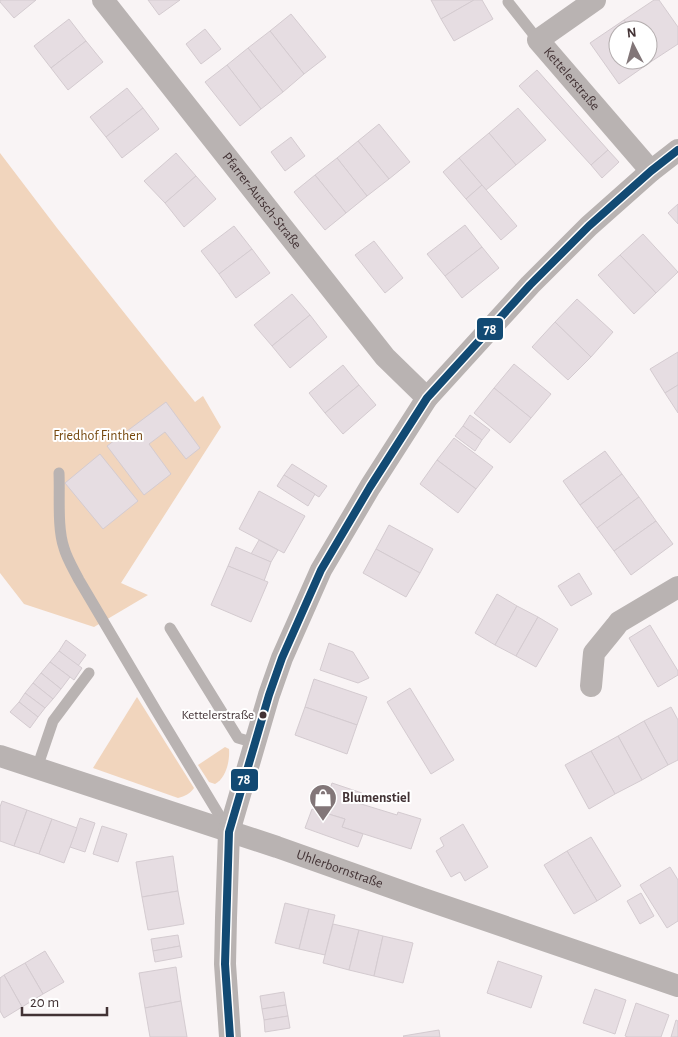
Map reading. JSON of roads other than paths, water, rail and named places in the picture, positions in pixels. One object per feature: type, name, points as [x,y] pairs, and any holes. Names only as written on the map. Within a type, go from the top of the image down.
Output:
[{"type":"street","name":"Pfarrer-Autsch-Straße","points":[[103,0],[385,357],[427,398]]},
{"type":"street","name":"Kettelerstraße","points":[[595,0],[538,40],[651,171]]},
{"type":"street","points":[[230,1037],[225,964],[230,832],[269,695],[282,658],[321,570],[370,487],[427,398],[536,278],[589,226],[651,171],[678,150]]},
{"type":"street","points":[[591,686],[594,653],[619,622],[678,587]]},
{"type":"street","name":"Uhlerbornstraße","points":[[0,756],[277,847],[678,986]]},
{"type":"lane","points":[[508,2],[538,40]]},
{"type":"lane","points":[[59,473],[61,530],[64,547],[71,564],[147,696],[230,832]]},
{"type":"lane","points":[[170,628],[238,738],[255,743]]},
{"type":"lane","points":[[37,768],[53,721],[89,673]]},
{"type":"place","name":"Kettelerstraße","points":[[263,715]]},
{"type":"place","name":"Blumenstiel","points":[[323,822]]},
{"type":"park label","name":"Friedhof Finthen","points":[[98,436]]}]
